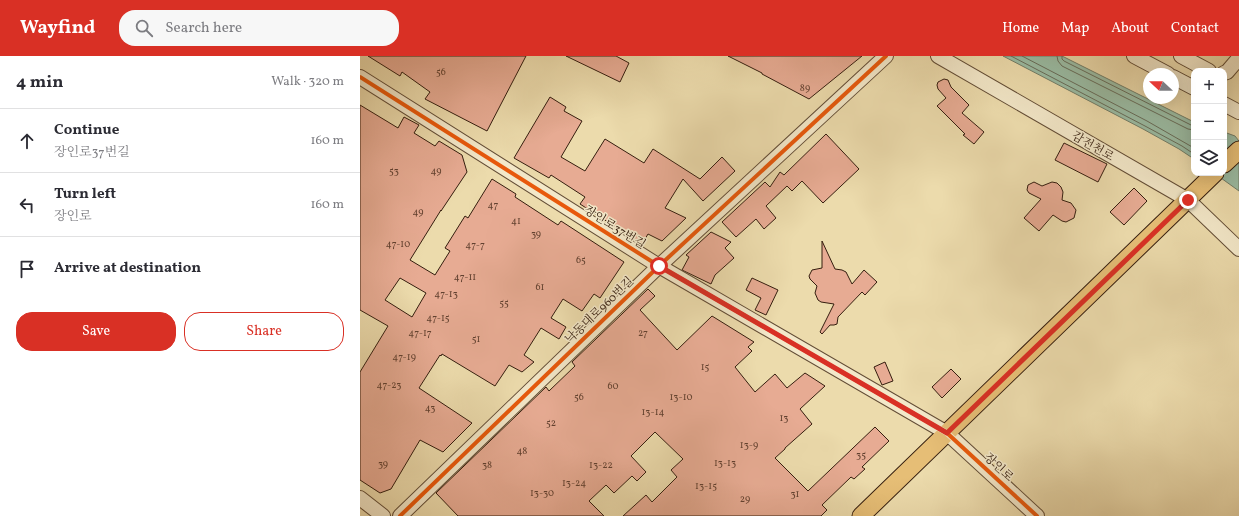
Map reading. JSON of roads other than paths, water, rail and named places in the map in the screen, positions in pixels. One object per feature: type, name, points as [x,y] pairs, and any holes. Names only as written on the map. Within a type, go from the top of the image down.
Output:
[{"type":"main road","points":[[1227,161],[1239,150]]},
{"type":"main road","points":[[861,516],[1212,176]]},
{"type":"street","name":"낙동대로960번길","points":[[400,516],[659,266],[886,56]]},
{"type":"street","name":"감전천로","points":[[938,56],[1192,196],[1239,248]]},
{"type":"street","points":[[1134,56],[1157,68]]},
{"type":"street","points":[[1181,56],[1203,68]]},
{"type":"street","points":[[1227,72],[1238,65]]},
{"type":"street","name":"장인로37번길","points":[[360,78],[659,266],[947,433]]},
{"type":"street","points":[[1179,80],[1191,86]]},
{"type":"street","points":[[1227,106],[1239,112]]},
{"type":"street","name":"장인로","points":[[947,433],[1037,516]]},
{"type":"street","points":[[360,498],[383,516]]},
{"type":"water","points":[[1003,56],[1062,56],[1143,96],[1143,104],[1158,104],[1191,120],[1191,157],[1143,129]]},
{"type":"water","points":[[1227,133],[1235,136],[1239,141],[1239,191],[1218,176],[1227,176]]}]
